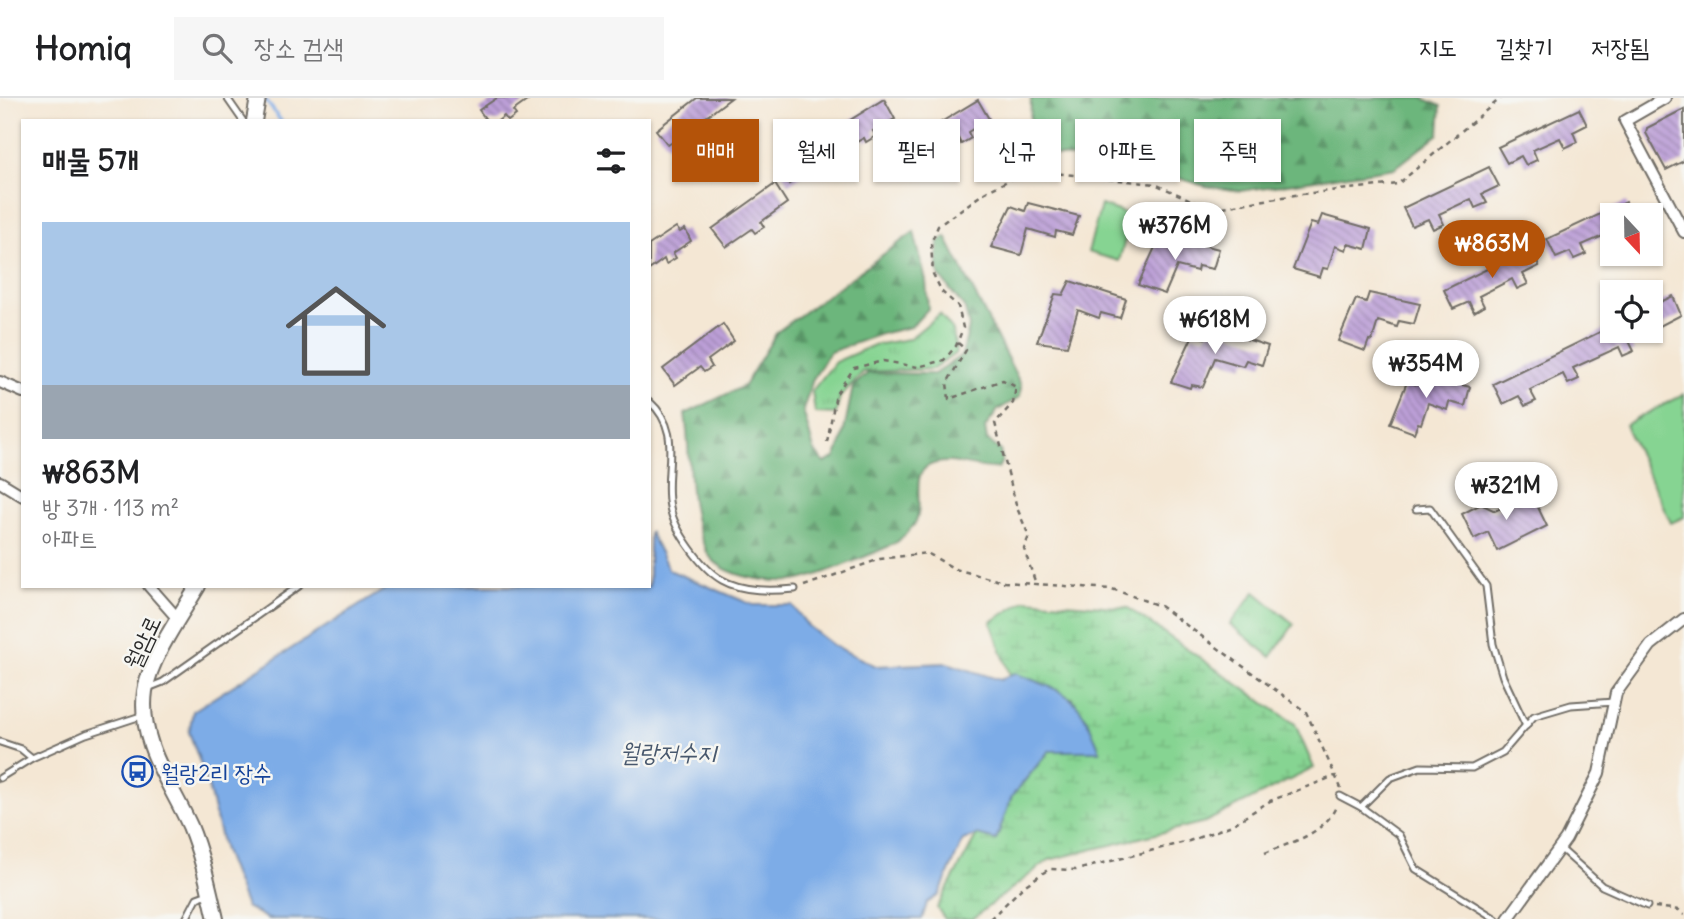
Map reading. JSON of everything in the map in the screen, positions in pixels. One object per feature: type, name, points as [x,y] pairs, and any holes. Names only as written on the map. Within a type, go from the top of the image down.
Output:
[{"type":"street","points":[[250,119],[258,98]]},
{"type":"street","points":[[1665,98],[1625,121],[1684,232]]},
{"type":"street","points":[[0,382],[21,391]]},
{"type":"street","points":[[0,482],[21,495]]},
{"type":"street","points":[[151,588],[178,619]]},
{"type":"street","name":"월암로","points":[[197,588],[178,619],[145,689],[144,715],[147,741],[191,828],[216,919]]},
{"type":"street","points":[[1508,919],[1560,848],[1600,773],[1616,693],[1651,645],[1684,620]]},
{"type":"lane","points":[[227,98],[249,119]]},
{"type":"lane","points":[[651,404],[671,437],[670,508],[687,545],[722,580],[765,592],[795,589]]},
{"type":"lane","points":[[1416,509],[1430,508],[1486,586],[1493,645],[1503,677],[1526,726]]},
{"type":"lane","points":[[145,689],[163,681],[296,588]]},
{"type":"lane","points":[[1361,807],[1390,778],[1420,767],[1472,768],[1503,752],[1534,716],[1571,705],[1614,702]]},
{"type":"lane","points":[[0,778],[32,758],[86,734],[144,715]]},
{"type":"lane","points":[[0,742],[21,749],[32,758]]},
{"type":"lane","points":[[1340,796],[1361,807],[1399,835],[1416,869],[1496,919]]},
{"type":"lane","points":[[1560,848],[1602,886],[1647,906]]},
{"type":"lane","points":[[186,919],[197,898],[210,893]]},
{"type":"path","points":[[827,443],[836,394],[855,368],[883,361],[918,367],[944,360],[958,343],[963,328],[958,306],[942,292],[933,274],[931,243],[938,226],[985,193],[1013,178],[1035,171],[1155,184],[1211,209],[1301,194],[1398,184],[1500,98]]},
{"type":"path","points":[[958,343],[966,350],[947,383],[949,399],[1003,380],[1016,387],[1013,403],[995,423],[1017,508],[1029,536],[1024,549],[1036,584]]},
{"type":"path","points":[[795,589],[880,559],[927,553],[955,569],[1004,582],[1112,589],[1160,606],[1306,712],[1342,791],[1334,813],[1311,835],[1265,853]]},
{"type":"path","points":[[990,919],[1024,886],[1049,869],[1076,870],[1189,841],[1232,825],[1270,801],[1335,776]]},
{"type":"path","points":[[1647,906],[1679,909],[1684,915]]},
{"type":"green space","points":[[1031,98],[1423,98],[1441,106],[1439,134],[1395,168],[1240,191],[1205,186],[1180,178],[1180,119],[1075,119],[1075,158],[1061,156],[1061,119],[1030,119]]},
{"type":"green space","points":[[1101,205],[1132,216],[1119,261],[1088,252]]},
{"type":"green space","points":[[914,232],[926,281],[928,309],[911,327],[884,333],[830,352],[813,379],[803,410],[814,450],[824,463],[835,458],[842,441],[853,386],[868,373],[934,374],[962,355],[969,327],[965,309],[939,275],[939,241],[946,237],[1021,385],[1020,397],[998,410],[985,428],[987,440],[1000,450],[1002,461],[998,468],[946,462],[930,465],[923,470],[920,477],[918,512],[907,533],[897,542],[828,571],[801,580],[781,581],[744,576],[721,566],[706,550],[695,517],[685,414],[744,386],[777,332]]},
{"type":"green space","points":[[940,314],[953,331],[956,353],[933,369],[863,372],[840,397],[836,414],[815,413],[812,391],[835,362],[874,345],[909,339]]},
{"type":"green space","points":[[1684,394],[1684,517],[1671,523],[1625,425]]},
{"type":"green space","points":[[1255,592],[1294,624],[1271,657],[1230,624]]},
{"type":"green space","points":[[1026,600],[1128,608],[1295,724],[1314,768],[1205,822],[1049,860],[972,919],[945,919],[937,908],[977,835],[996,839],[1012,796],[1049,751],[1100,750],[1072,698],[1010,675],[991,622]]},
{"type":"water","name":"월랑저수지","points":[[651,535],[669,570],[753,605],[792,605],[808,626],[834,646],[876,666],[947,663],[1000,680],[1014,673],[1048,686],[1070,698],[1078,706],[1100,751],[1049,751],[1012,796],[996,840],[977,835],[963,840],[939,895],[927,903],[922,919],[268,919],[246,907],[224,851],[207,782],[189,732],[193,711],[387,588],[651,588]]},
{"type":"building","points":[[497,98],[531,98],[513,111],[516,115],[511,119],[504,116],[500,119],[486,119],[479,110]]},
{"type":"building","points":[[697,98],[731,98],[703,119],[672,119],[672,142],[668,145],[656,130]]},
{"type":"building","points":[[884,99],[895,119],[873,119],[873,138],[866,142],[864,138],[859,141],[859,119],[852,119]]},
{"type":"building","points":[[978,100],[989,119],[974,119],[974,128],[968,132],[971,138],[961,144],[960,119],[946,119]]},
{"type":"building","points":[[1579,109],[1587,125],[1573,132],[1577,142],[1565,148],[1560,138],[1533,150],[1537,160],[1526,165],[1521,156],[1507,163],[1498,147]]},
{"type":"building","points":[[1684,109],[1684,161],[1666,170],[1646,133],[1647,128]]},
{"type":"building","points":[[1489,167],[1499,186],[1482,194],[1487,203],[1475,208],[1471,199],[1439,214],[1444,224],[1433,229],[1428,219],[1412,226],[1403,208]]},
{"type":"building","points":[[775,184],[787,203],[761,222],[764,227],[755,233],[752,229],[726,247],[712,229]]},
{"type":"building","points":[[1028,203],[1079,216],[1072,235],[1056,231],[1055,237],[1028,229],[1021,255],[991,247],[1011,206],[1025,211]]},
{"type":"building","points":[[1600,214],[1600,237],[1582,245],[1586,254],[1574,259],[1570,252],[1556,258],[1547,239]]},
{"type":"building","points":[[1322,215],[1371,229],[1366,249],[1348,244],[1346,250],[1335,246],[1328,269],[1323,268],[1320,277],[1293,269],[1311,223],[1318,225]]},
{"type":"building","points":[[676,227],[680,232],[685,229],[691,241],[673,253],[676,258],[666,264],[664,259],[651,269],[651,244]]},
{"type":"building","points":[[1170,237],[1219,249],[1213,269],[1198,266],[1197,271],[1177,266],[1165,294],[1138,285],[1156,245],[1167,247]]},
{"type":"building","points":[[1530,248],[1539,266],[1523,274],[1528,284],[1517,289],[1512,279],[1479,296],[1484,306],[1474,312],[1469,302],[1453,309],[1444,290]]},
{"type":"building","points":[[1070,281],[1126,299],[1120,318],[1101,313],[1099,318],[1078,310],[1067,346],[1037,342],[1055,294],[1063,295]]},
{"type":"building","points":[[1369,293],[1420,304],[1414,324],[1399,321],[1397,327],[1378,321],[1372,341],[1369,340],[1365,351],[1338,341],[1356,299],[1366,302]]},
{"type":"building","points":[[1673,296],[1681,315],[1663,324],[1663,301]]},
{"type":"building","points":[[723,324],[734,341],[708,360],[712,367],[704,372],[700,367],[675,385],[663,369]]},
{"type":"building","points":[[1212,328],[1268,346],[1262,365],[1246,360],[1243,366],[1215,358],[1203,387],[1191,385],[1190,388],[1171,382],[1193,335],[1205,338]]},
{"type":"building","points":[[1600,332],[1600,343],[1630,343],[1634,351],[1623,356],[1619,347],[1573,368],[1579,379],[1568,384],[1563,374],[1530,390],[1536,401],[1525,406],[1519,396],[1503,404],[1493,384]]},
{"type":"building","points":[[1420,374],[1470,387],[1465,406],[1449,402],[1447,410],[1428,403],[1421,424],[1418,423],[1414,433],[1390,424],[1407,382],[1417,385]]},
{"type":"building","points":[[1531,493],[1547,526],[1497,551],[1488,532],[1474,539],[1462,514],[1481,504],[1495,511]]},
{"type":"waterway","points":[[264,98],[280,119]]},
{"type":"place","name":"월랑2리 장수","points":[[138,772]]}]
